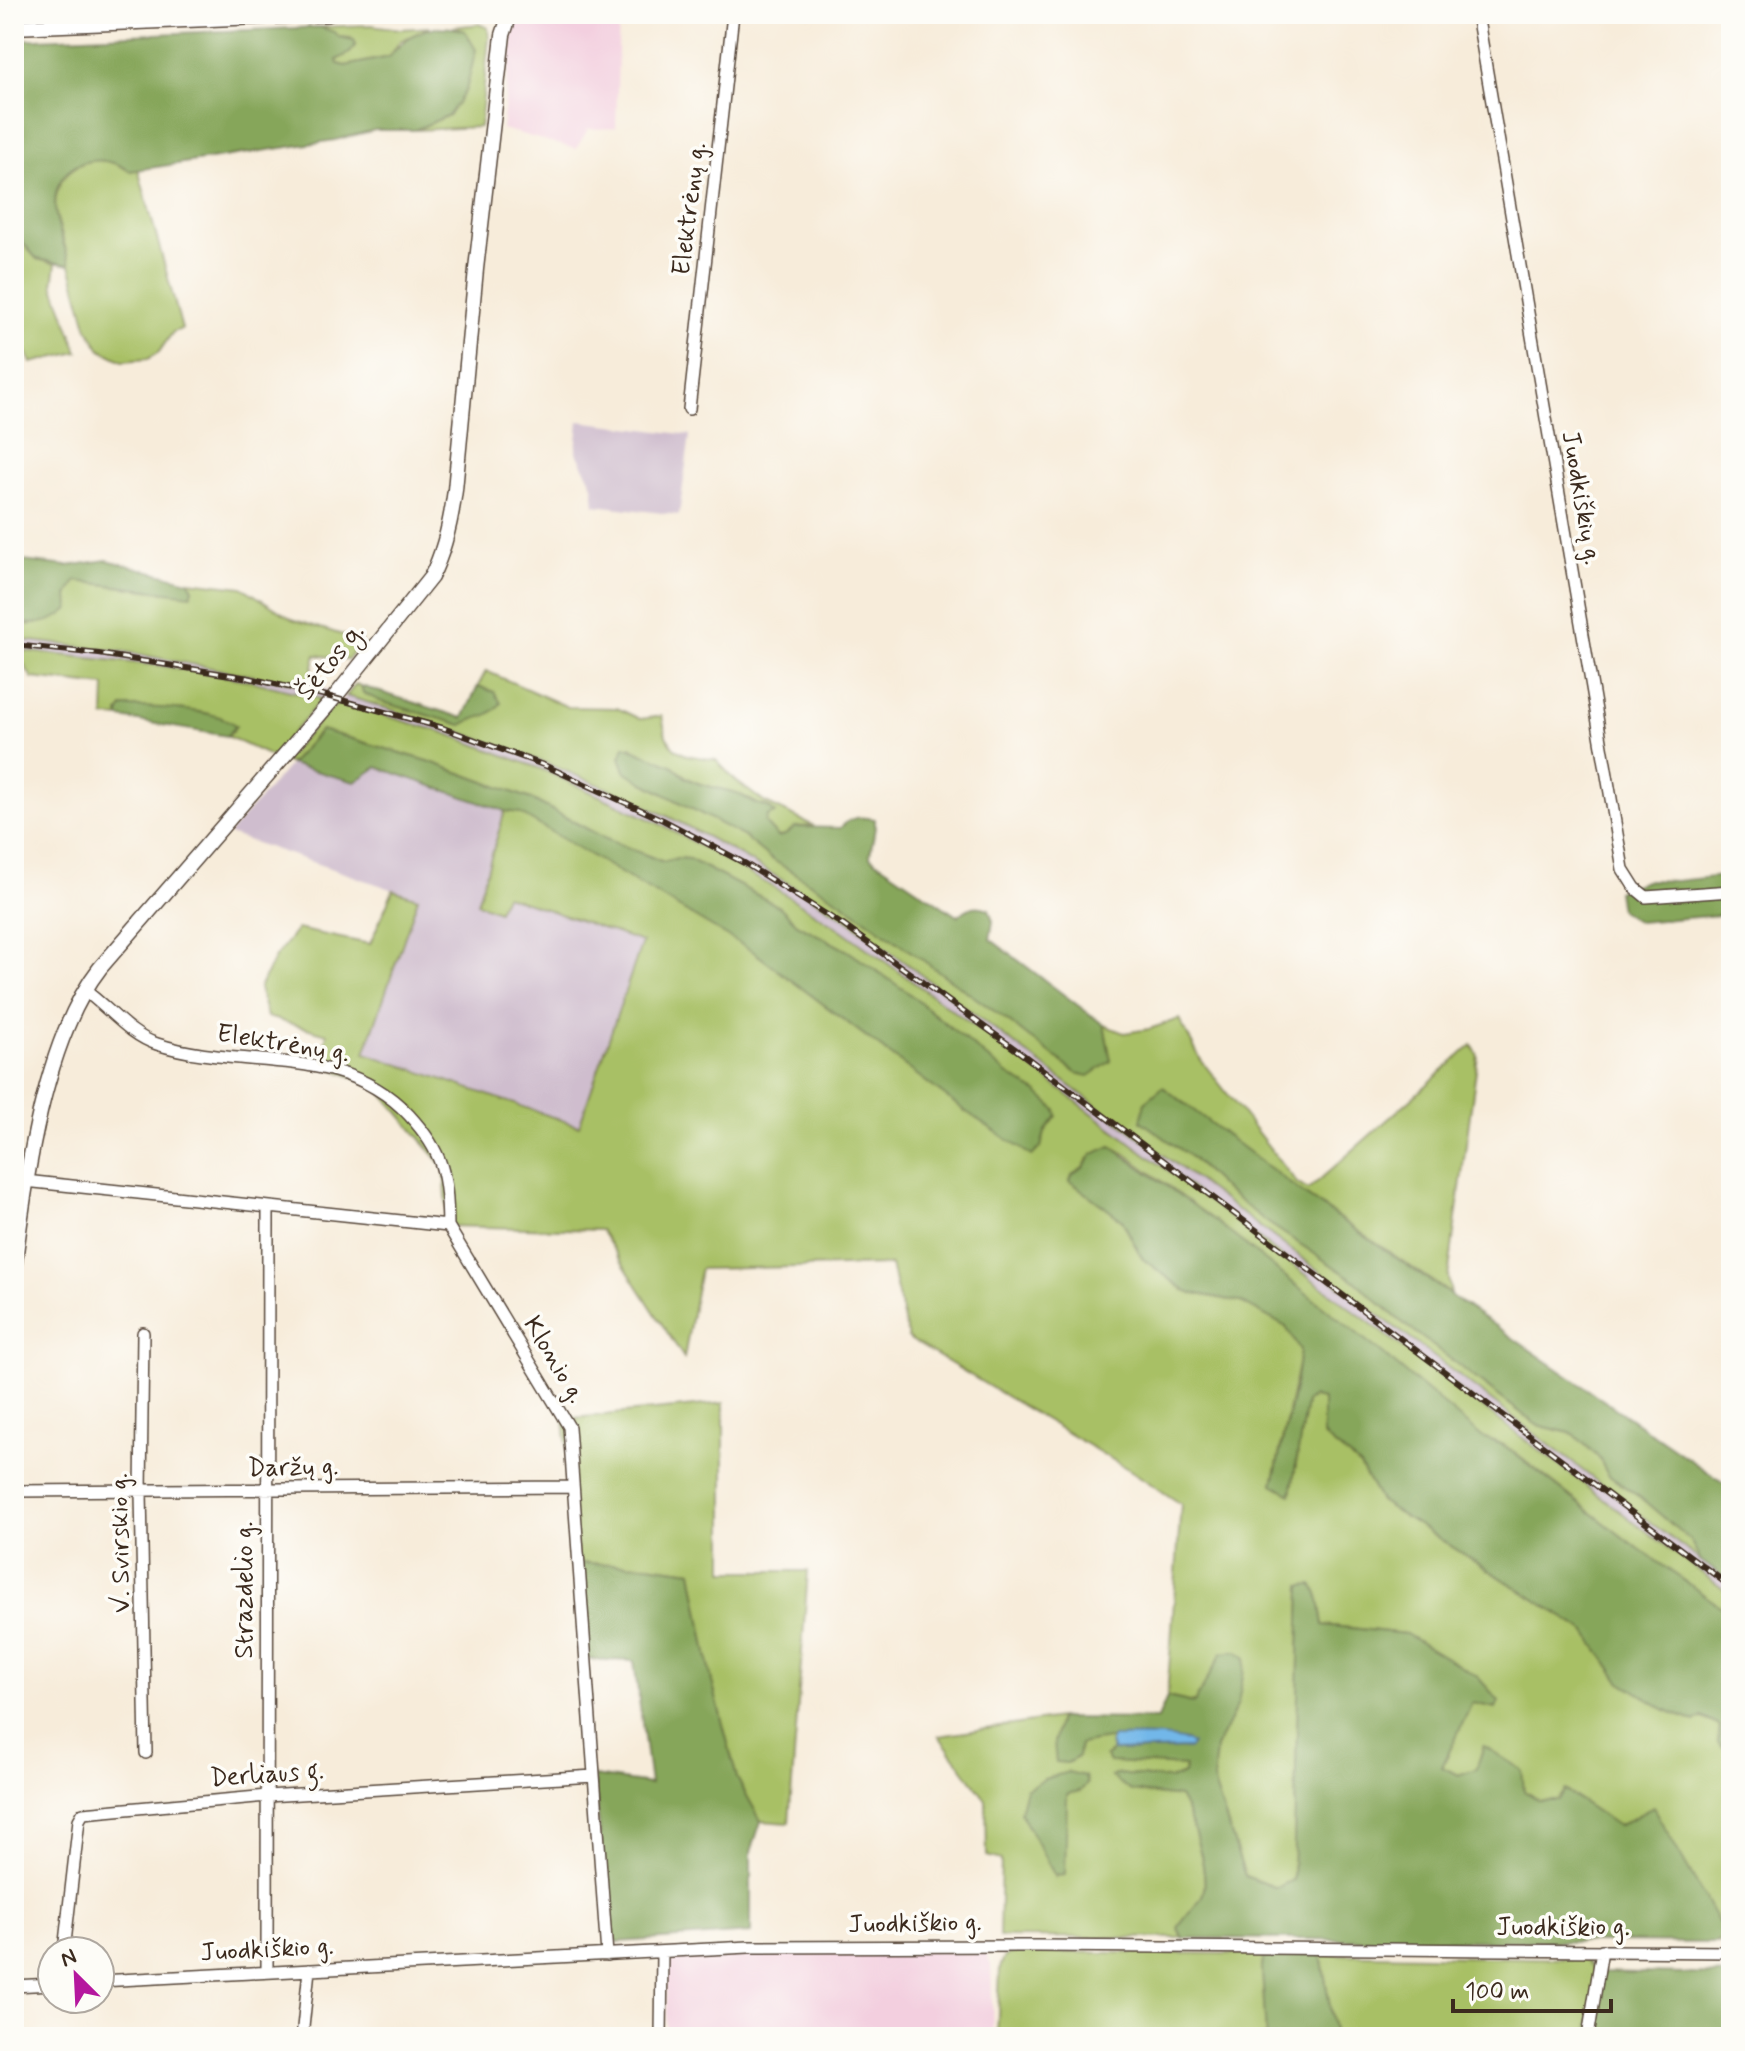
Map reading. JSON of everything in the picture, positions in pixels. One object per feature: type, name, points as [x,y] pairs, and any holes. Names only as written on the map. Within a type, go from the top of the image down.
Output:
[{"type":"main road","points":[[14,27],[329,14]]},
{"type":"main road","name":"Šėtos g.","points":[[14,1269],[25,1181],[46,1093],[63,1037],[84,990],[334,698],[431,577],[439,562],[455,490],[503,35],[510,14]]},
{"type":"street","name":"Elektrėnų g.","points":[[689,409],[733,14]]},
{"type":"street","name":"Juodkiškių g.","points":[[1477,14],[1623,869],[1635,888],[1646,897],[1731,891]]},
{"type":"street","name":"Elektrėnų g.","points":[[84,990],[141,1037],[156,1044],[335,1069],[377,1087],[400,1105],[432,1144],[444,1167],[448,1226]]},
{"type":"street","points":[[25,1181],[448,1226]]},
{"type":"street","name":"Strazdelio g.","points":[[267,1972],[268,1207]]},
{"type":"street","name":"Klonio g.","points":[[448,1226],[569,1427],[607,1955]]},
{"type":"street","name":"V. Svirskio g.","points":[[143,1333],[141,1492],[146,1753]]},
{"type":"street","name":"Daržų g.","points":[[14,1491],[573,1487]]},
{"type":"street","name":"Derliaus g.","points":[[66,1935],[79,1820],[83,1813],[267,1796],[594,1776]]},
{"type":"street","name":"Juodkiškio g.","points":[[116,1980],[749,1947],[1731,1952]]},
{"type":"street","points":[[1588,2037],[1602,1950]]},
{"type":"street","points":[[661,2037],[662,1952]]},
{"type":"street","points":[[302,2037],[309,1970]]},
{"type":"street","points":[[14,1986],[36,1985]]},
{"type":"shaded area","points":[[619,14],[616,128],[588,129],[576,149],[502,129],[513,29],[518,20],[527,15]]},
{"type":"shaded area","points":[[579,421],[690,435],[679,515],[595,505],[593,485],[576,451]]},
{"type":"shaded area","points":[[14,639],[127,652],[328,690],[322,699],[247,680],[162,666],[14,650]]},
{"type":"shaded area","points":[[346,696],[444,725],[547,763],[665,815],[781,878],[845,918],[1731,1582],[1731,1595],[1020,1059],[840,929],[662,825],[541,769],[442,732],[340,703]]},
{"type":"shaded area","points":[[290,764],[355,782],[377,767],[505,811],[495,847],[504,895],[642,942],[579,1126],[365,1053],[418,898],[229,834]]},
{"type":"shaded area","points":[[809,1951],[985,1952],[991,1965],[993,2037],[666,2037],[667,1970],[673,1955]]},
{"type":"green space","points":[[480,24],[488,28],[489,38],[480,127],[415,130],[449,115],[465,31],[453,27]]},
{"type":"green space","points":[[371,25],[401,29],[430,27],[400,41],[389,57],[345,66],[338,64],[337,60],[351,52],[351,38],[339,37],[320,27]]},
{"type":"green space","points":[[320,27],[339,37],[354,40],[356,44],[351,52],[337,60],[338,64],[345,66],[389,57],[413,35],[432,28],[465,31],[476,50],[466,90],[449,115],[415,130],[375,130],[335,140],[130,171],[105,161],[81,163],[63,177],[55,203],[58,226],[70,265],[37,259],[14,233],[14,40]]},
{"type":"green space","points":[[96,159],[108,160],[130,171],[138,169],[182,329],[173,332],[159,352],[148,359],[123,361],[101,350],[88,329],[55,211],[57,192],[65,177],[78,166]]},
{"type":"green space","points":[[14,233],[37,259],[56,264],[53,284],[78,352],[31,363],[27,353],[14,356]]},
{"type":"green space","points":[[14,560],[67,566],[107,560],[189,581],[193,589],[191,595],[76,581],[68,595],[69,609],[63,614],[43,622],[14,623]]},
{"type":"green space","points":[[76,581],[161,592],[193,589],[189,581],[242,587],[292,619],[362,641],[348,660],[316,655],[308,686],[127,652],[14,639],[14,623],[30,625],[68,595]]},
{"type":"green space","points":[[14,650],[162,666],[247,680],[322,699],[272,757],[227,736],[233,732],[185,710],[123,707],[120,718],[104,717],[105,686],[32,678],[24,665],[14,663]]},
{"type":"green space","points":[[486,671],[568,707],[617,708],[640,719],[662,716],[666,736],[675,749],[686,755],[716,760],[736,781],[764,802],[814,826],[795,827],[778,837],[765,823],[767,815],[752,801],[695,782],[673,767],[630,746],[642,782],[743,836],[770,858],[843,903],[1076,1073],[1111,1061],[1104,1025],[1124,1033],[1179,1019],[1201,1060],[1297,1183],[1308,1190],[1472,1045],[1478,1055],[1448,1278],[1451,1294],[1305,1195],[1141,1121],[1191,1157],[1224,1189],[1267,1222],[1354,1280],[1398,1319],[1537,1425],[1574,1434],[1599,1458],[1608,1475],[1691,1540],[1701,1561],[1416,1343],[845,918],[734,852],[626,797],[508,749],[346,696],[356,684],[361,686],[364,693],[462,725],[472,719],[494,692],[478,686]]},
{"type":"green space","points":[[361,686],[463,718],[478,686],[494,692],[501,703],[487,715],[462,725],[382,702],[363,693]]},
{"type":"green space","points":[[340,703],[442,732],[541,769],[662,825],[775,888],[840,929],[1020,1059],[1731,1595],[1731,1614],[1628,1541],[1504,1445],[1482,1437],[1306,1293],[1126,1154],[1111,1146],[1088,1159],[1070,1181],[1122,1220],[1142,1258],[1187,1292],[1241,1302],[1286,1327],[1301,1350],[1273,1484],[1291,1494],[1306,1402],[1313,1397],[1323,1399],[1323,1435],[1360,1466],[1380,1501],[1585,1631],[1620,1681],[1720,1726],[1719,1742],[1731,1754],[1731,1943],[1713,1943],[1722,1938],[1618,1826],[1565,1790],[1557,1800],[1539,1800],[1524,1791],[1483,1747],[1477,1769],[1458,1775],[1442,1767],[1472,1702],[1496,1708],[1406,1634],[1323,1625],[1318,1593],[1301,1586],[1293,1880],[1276,1888],[1245,1876],[1213,1781],[1216,1748],[1238,1704],[1208,1680],[1194,1703],[1167,1697],[1181,1504],[1133,1472],[908,1338],[891,1265],[700,1269],[684,1358],[601,1230],[448,1226],[444,1167],[377,1087],[320,1064],[327,1034],[267,1017],[259,988],[275,957],[297,929],[370,944],[393,890],[418,898],[365,1053],[579,1126],[642,942],[505,895],[498,911],[477,903],[505,811],[519,812],[754,952],[965,1111],[1041,1147],[1044,1132],[1038,1093],[1007,1074],[907,992],[848,951],[797,924],[780,907],[689,859],[677,858],[664,862],[606,839],[531,799],[428,761],[321,730],[290,764],[284,761],[330,709]]},
{"type":"green space","points":[[123,707],[199,712],[214,715],[236,726],[227,736],[120,718]]},
{"type":"green space","points":[[321,730],[428,761],[531,799],[606,839],[663,862],[689,859],[780,907],[797,924],[848,951],[907,992],[1007,1074],[1038,1093],[1056,1110],[1057,1116],[1045,1132],[1041,1147],[1032,1156],[965,1111],[754,952],[519,813],[505,811],[377,767],[355,782],[290,764]]},
{"type":"green space","points":[[625,746],[672,765],[686,778],[700,784],[737,793],[768,807],[775,813],[767,816],[765,823],[778,837],[795,827],[840,828],[856,818],[875,819],[870,857],[957,916],[972,907],[989,909],[993,921],[990,939],[1104,1025],[1111,1061],[1089,1076],[1076,1073],[843,903],[770,858],[743,836],[625,771],[620,757]]},
{"type":"green space","points":[[1731,875],[1731,914],[1638,922],[1620,910],[1617,891],[1648,880],[1676,881]]},
{"type":"green space","points":[[1163,1087],[1305,1195],[1731,1488],[1731,1582],[1701,1561],[1690,1540],[1641,1498],[1608,1475],[1599,1458],[1574,1434],[1537,1425],[1398,1319],[1354,1280],[1267,1222],[1224,1189],[1191,1157],[1141,1121],[1145,1102]]},
{"type":"green space","points":[[1111,1146],[1214,1220],[1482,1437],[1503,1445],[1628,1541],[1731,1614],[1731,1754],[1718,1742],[1720,1726],[1702,1717],[1695,1722],[1664,1709],[1620,1681],[1585,1631],[1380,1501],[1360,1466],[1323,1435],[1323,1399],[1313,1397],[1306,1402],[1291,1494],[1273,1484],[1300,1350],[1286,1327],[1241,1302],[1187,1292],[1142,1258],[1122,1220],[1070,1181],[1093,1154]]},
{"type":"green space","points":[[724,1403],[724,1571],[808,1571],[789,1823],[761,1821],[737,1779],[712,1682],[692,1571],[648,1565],[578,1563],[564,1419]]},
{"type":"green space","points":[[578,1563],[648,1565],[692,1571],[712,1682],[737,1778],[761,1821],[751,1852],[751,1933],[618,1942],[610,1932],[594,1776],[650,1784],[634,1661],[585,1659]]},
{"type":"green space","points":[[1312,1585],[1318,1593],[1323,1625],[1406,1634],[1477,1676],[1499,1701],[1496,1708],[1472,1703],[1442,1767],[1458,1775],[1476,1769],[1484,1746],[1522,1770],[1524,1791],[1539,1800],[1557,1800],[1565,1790],[1618,1826],[1653,1807],[1720,1925],[1722,1938],[1713,1943],[1183,1938],[1178,1928],[1201,1898],[1204,1889],[1199,1847],[1184,1806],[1179,1797],[1131,1791],[1111,1777],[1117,1774],[1171,1779],[1184,1774],[1185,1766],[1109,1762],[1106,1756],[1113,1751],[1189,1749],[1186,1741],[1133,1738],[1093,1741],[1080,1744],[1078,1757],[1067,1763],[1056,1762],[1054,1743],[1059,1718],[1158,1719],[1167,1697],[1194,1703],[1222,1653],[1237,1651],[1246,1658],[1238,1704],[1216,1748],[1213,1781],[1245,1876],[1276,1888],[1293,1880],[1301,1586]]},
{"type":"green space","points":[[1059,1718],[1054,1743],[1080,1744],[1112,1737],[1110,1743],[1113,1751],[1106,1756],[1185,1765],[1184,1774],[1171,1779],[1117,1774],[1159,1793],[1179,1797],[1189,1818],[1199,1847],[1204,1889],[1199,1902],[1178,1928],[1183,1938],[999,1937],[1001,1860],[987,1856],[986,1800],[939,1736]],"holes":[[[1068,1772],[1080,1791],[1067,1793],[1055,1876],[1047,1857]]]},
{"type":"green space","points":[[1068,1772],[1085,1776],[1087,1784],[1080,1791],[1067,1794],[1065,1875],[1055,1876],[1020,1812],[1026,1789],[1044,1779]]},
{"type":"green space","points":[[1011,1953],[1264,1954],[1266,2037],[997,2037],[1002,1961]]},
{"type":"green space","points":[[1264,1954],[1321,1954],[1335,2037],[1266,2037]]},
{"type":"green space","points":[[1321,1954],[1585,1959],[1597,1972],[1588,2037],[1335,2037]]},
{"type":"green space","points":[[1597,1972],[1731,1975],[1731,2037],[1588,2037]]},
{"type":"water","points":[[1112,1737],[1165,1737],[1192,1744],[1190,1749],[1113,1751],[1110,1743]]},
{"type":"railway","points":[[14,645],[99,654],[249,678],[443,728],[546,766],[663,820],[746,864],[843,925],[1022,1054],[1731,1587]]}]
